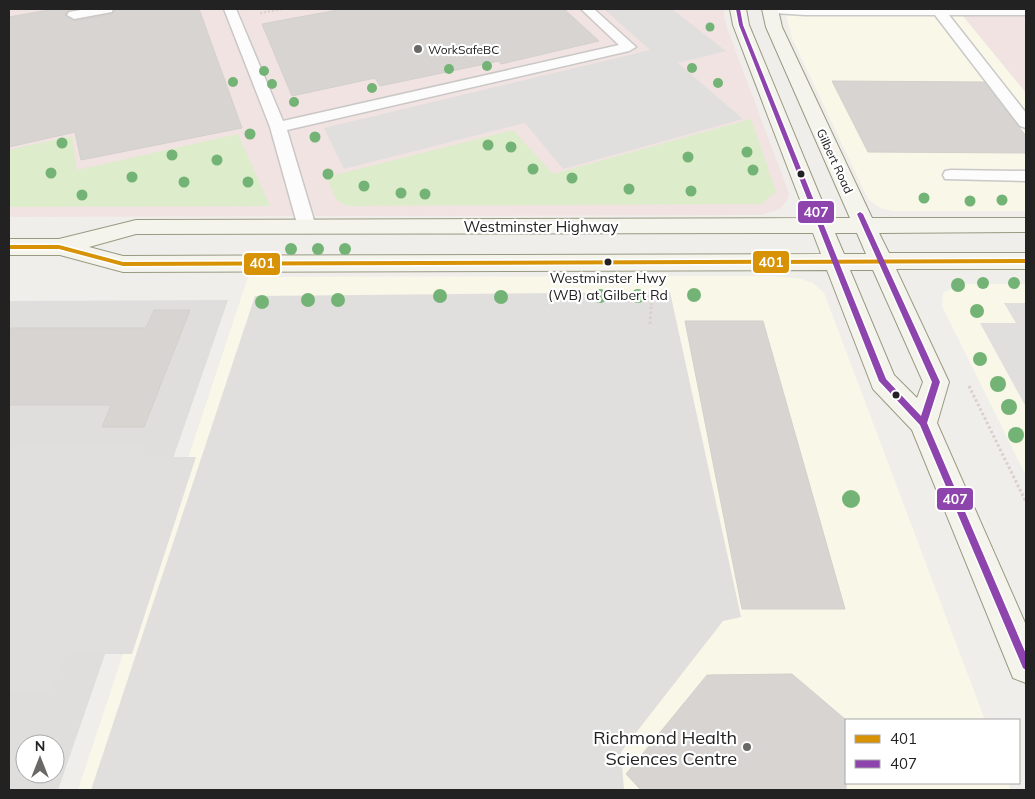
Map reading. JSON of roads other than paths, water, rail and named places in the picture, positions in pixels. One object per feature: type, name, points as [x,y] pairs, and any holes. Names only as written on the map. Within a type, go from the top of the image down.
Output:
[{"type":"main road","points":[[738,9],[741,25],[882,381],[923,423],[1026,665]]},
{"type":"main road","name":"Gilbert Road","points":[[770,9],[774,27],[936,382],[923,423]]},
{"type":"main road","name":"Westminster Highway","points":[[9,247],[59,246],[136,227],[1026,226]]},
{"type":"main road","name":"Westminster Highway","points":[[59,246],[123,264],[1026,261]]},
{"type":"lane","points":[[74,15],[107,9]]},
{"type":"lane","points":[[230,9],[278,127],[307,227]]},
{"type":"lane","points":[[278,127],[629,47],[587,9]]},
{"type":"lane","points":[[774,9],[805,11],[1026,12]]},
{"type":"lane","points":[[939,11],[1026,124]]},
{"type":"lane","points":[[951,176],[1026,176]]},
{"type":"place","name":"WorkSafeBC","points":[[418,49]]},
{"type":"place","name":"Westminster Hwy (WB) at Gilbert Rd","points":[[608,262]]},
{"type":"place","name":"Richmond Health Sciences Centre","points":[[747,747]]}]
